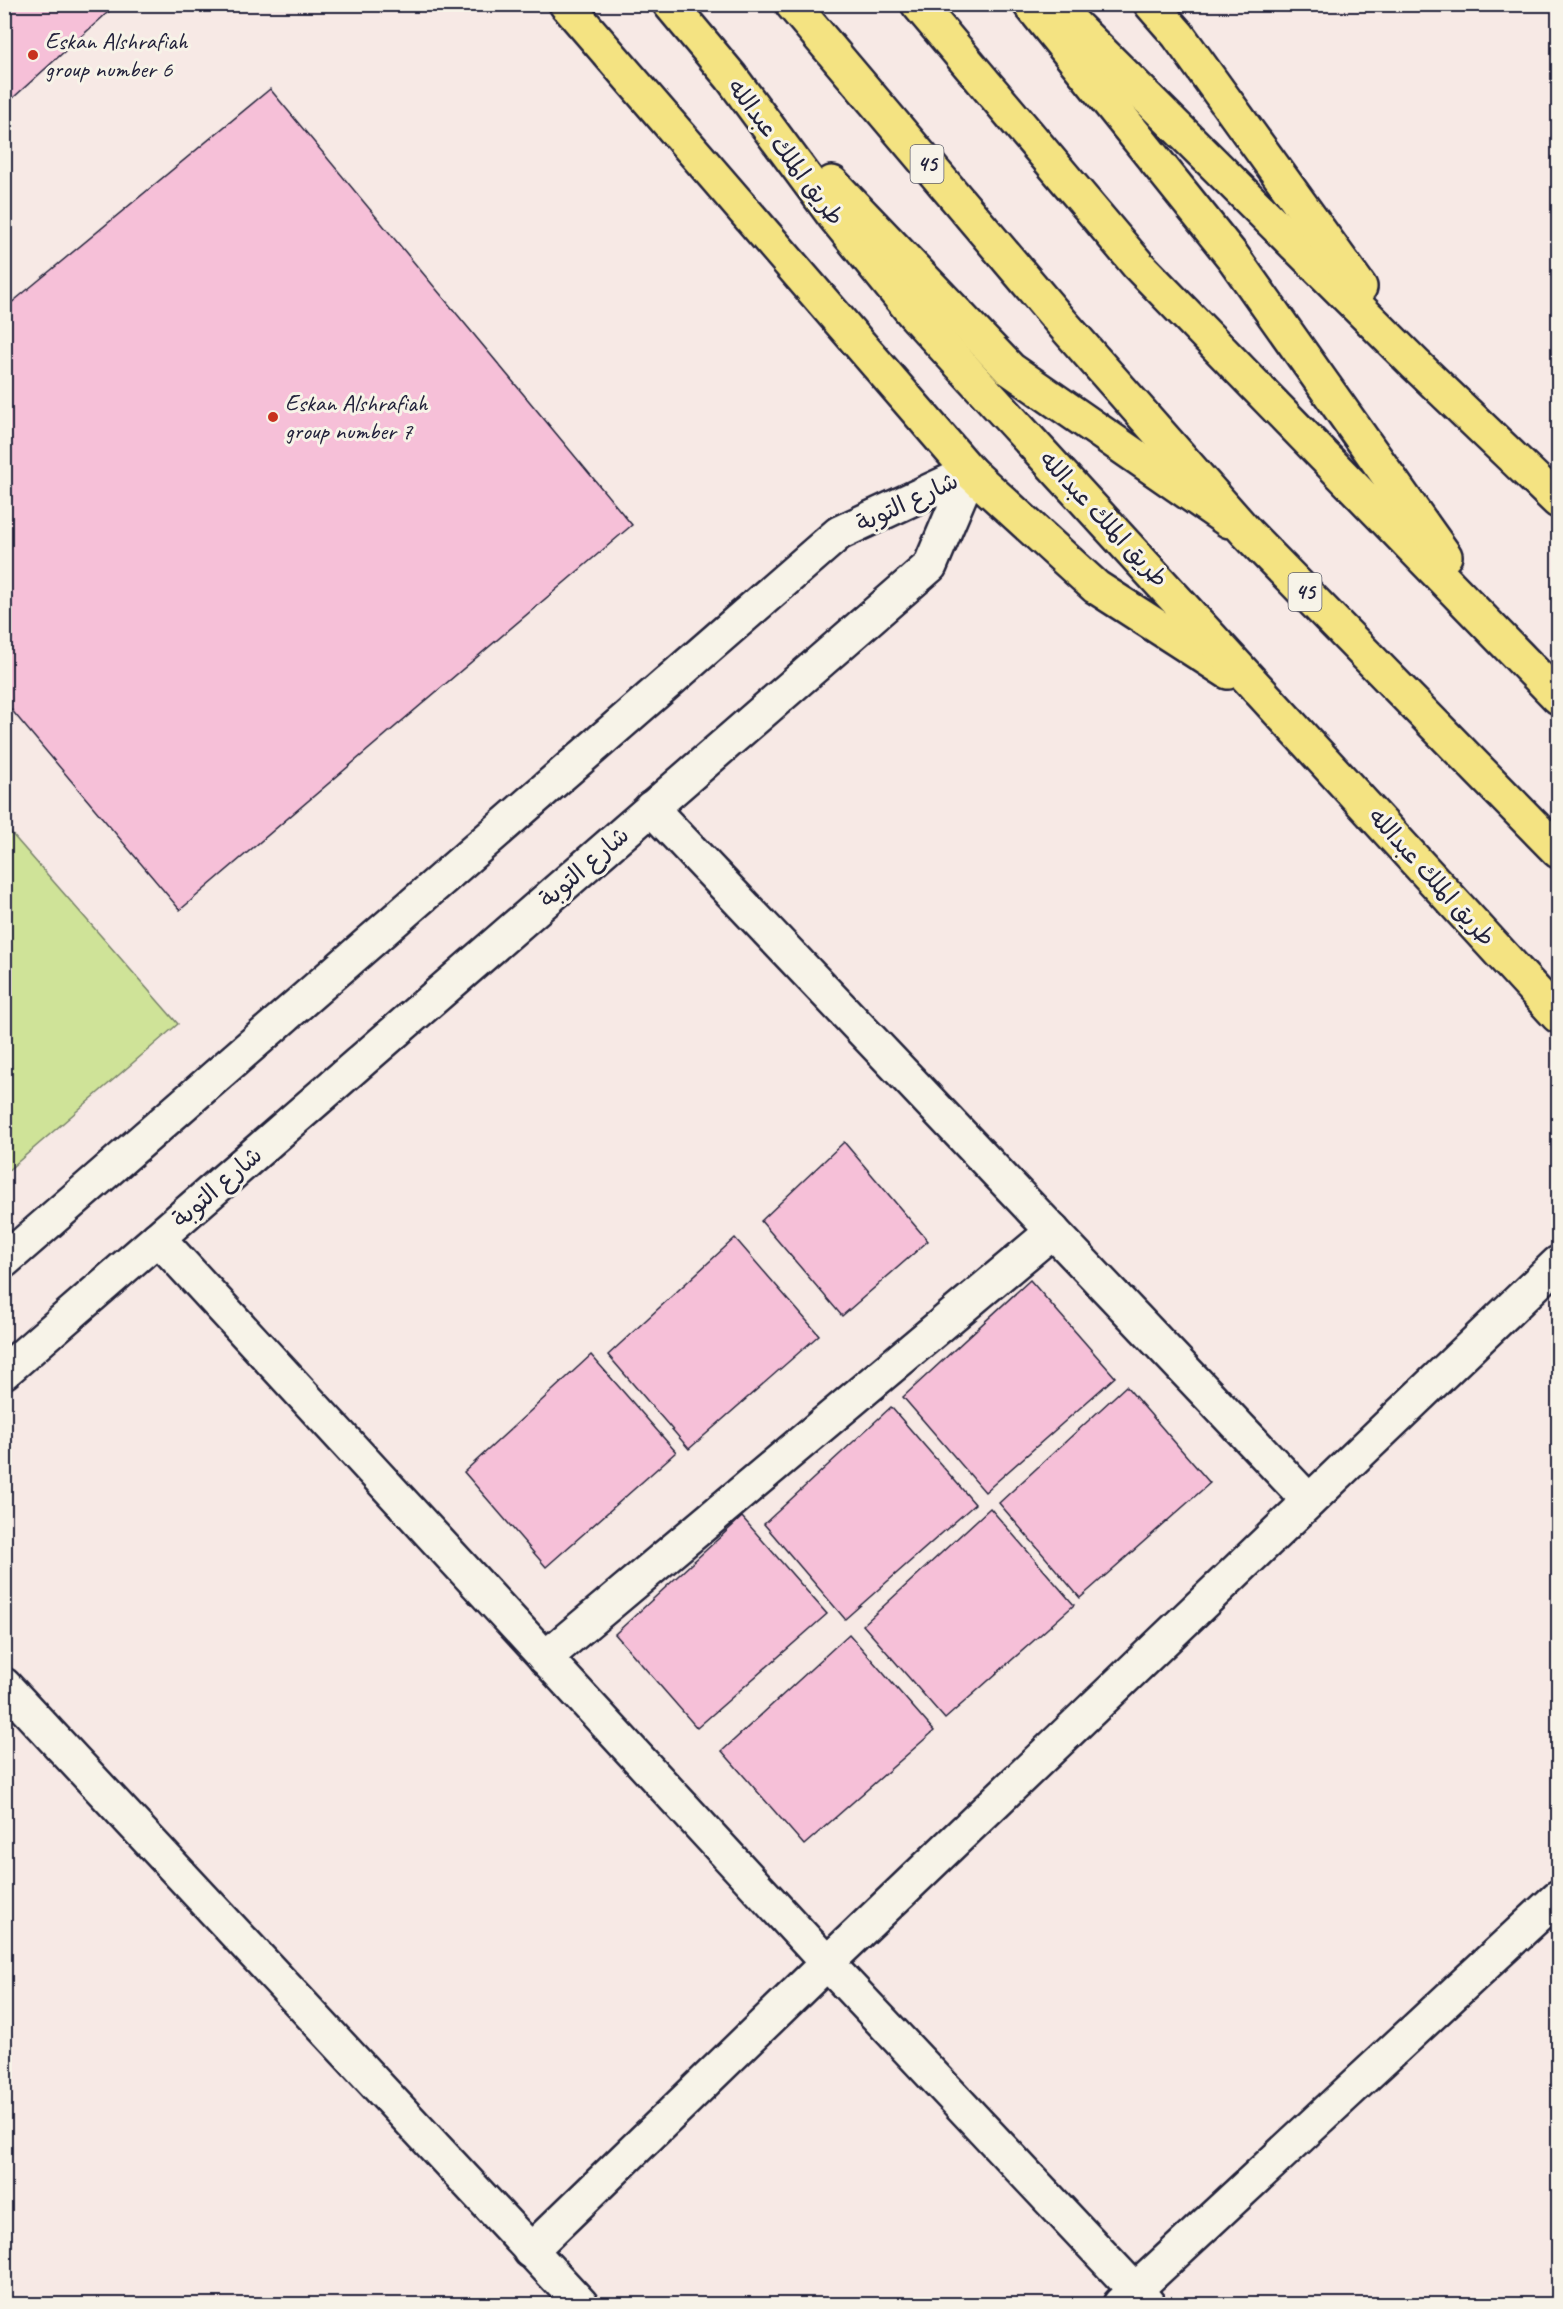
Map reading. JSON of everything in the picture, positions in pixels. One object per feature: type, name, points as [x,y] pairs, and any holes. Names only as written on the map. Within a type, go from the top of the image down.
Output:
[{"type":"main road","points":[[566,4],[970,472],[1096,587],[1268,698]]},
{"type":"main road","name":"طريق الملك عبدالله","points":[[669,4],[731,77],[834,216],[914,314],[1558,1016]]},
{"type":"main road","name":"45","points":[[792,4],[1062,323],[1247,533],[1558,851]]},
{"type":"main road","points":[[918,4],[1138,265],[1558,697]]},
{"type":"main road","points":[[1030,4],[1233,257],[1505,641]]},
{"type":"main road","points":[[1053,4],[1415,364],[1558,501]]},
{"type":"main road","points":[[1151,4],[1178,35],[1415,364]]},
{"type":"main road","points":[[731,77],[1010,369],[1247,533]]},
{"type":"street","name":"شارع التوبة","points":[[4,1372],[930,566],[970,472]]},
{"type":"street","name":"شارع التوبة","points":[[4,1262],[839,533],[970,472]]},
{"type":"street","points":[[651,808],[1309,1501]]},
{"type":"street","points":[[545,1658],[1053,1231]]},
{"type":"street","points":[[158,1238],[1134,2300],[1558,1897]]},
{"type":"street","points":[[530,2251],[826,1963],[1558,1263]]},
{"type":"street","points":[[4,1685],[581,2304]]},
{"type":"green space","points":[[4,825],[178,1024],[5,1173],[4,1173]]},
{"type":"building","name":"Eskan Alshrafiah group number 6","points":[[4,4],[117,4],[4,106]]},
{"type":"building","name":"Eskan Alshrafiah group number 7","points":[[270,89],[632,525],[180,910],[4,701],[4,309]]},
{"type":"building","points":[[844,1142],[928,1241],[842,1316],[761,1221]]},
{"type":"building","points":[[735,1238],[819,1335],[689,1449],[608,1355]]},
{"type":"building","points":[[1030,1280],[1115,1377],[985,1492],[903,1397]]},
{"type":"building","points":[[591,1355],[676,1452],[546,1567],[464,1472]]},
{"type":"building","points":[[1126,1386],[1210,1483],[1080,1598],[999,1503]]},
{"type":"building","points":[[891,1407],[975,1504],[845,1619],[764,1524]]},
{"type":"building","points":[[990,1508],[1074,1605],[945,1719],[863,1625]]},
{"type":"building","points":[[742,1517],[827,1614],[697,1728],[615,1634]]},
{"type":"building","points":[[849,1634],[934,1731],[804,1845],[722,1751]]},
{"type":"place","name":"Eskan Alshrafiah group number 6","points":[[33,55]]},
{"type":"place","name":"Eskan Alshrafiah group number 7","points":[[273,417]]}]
